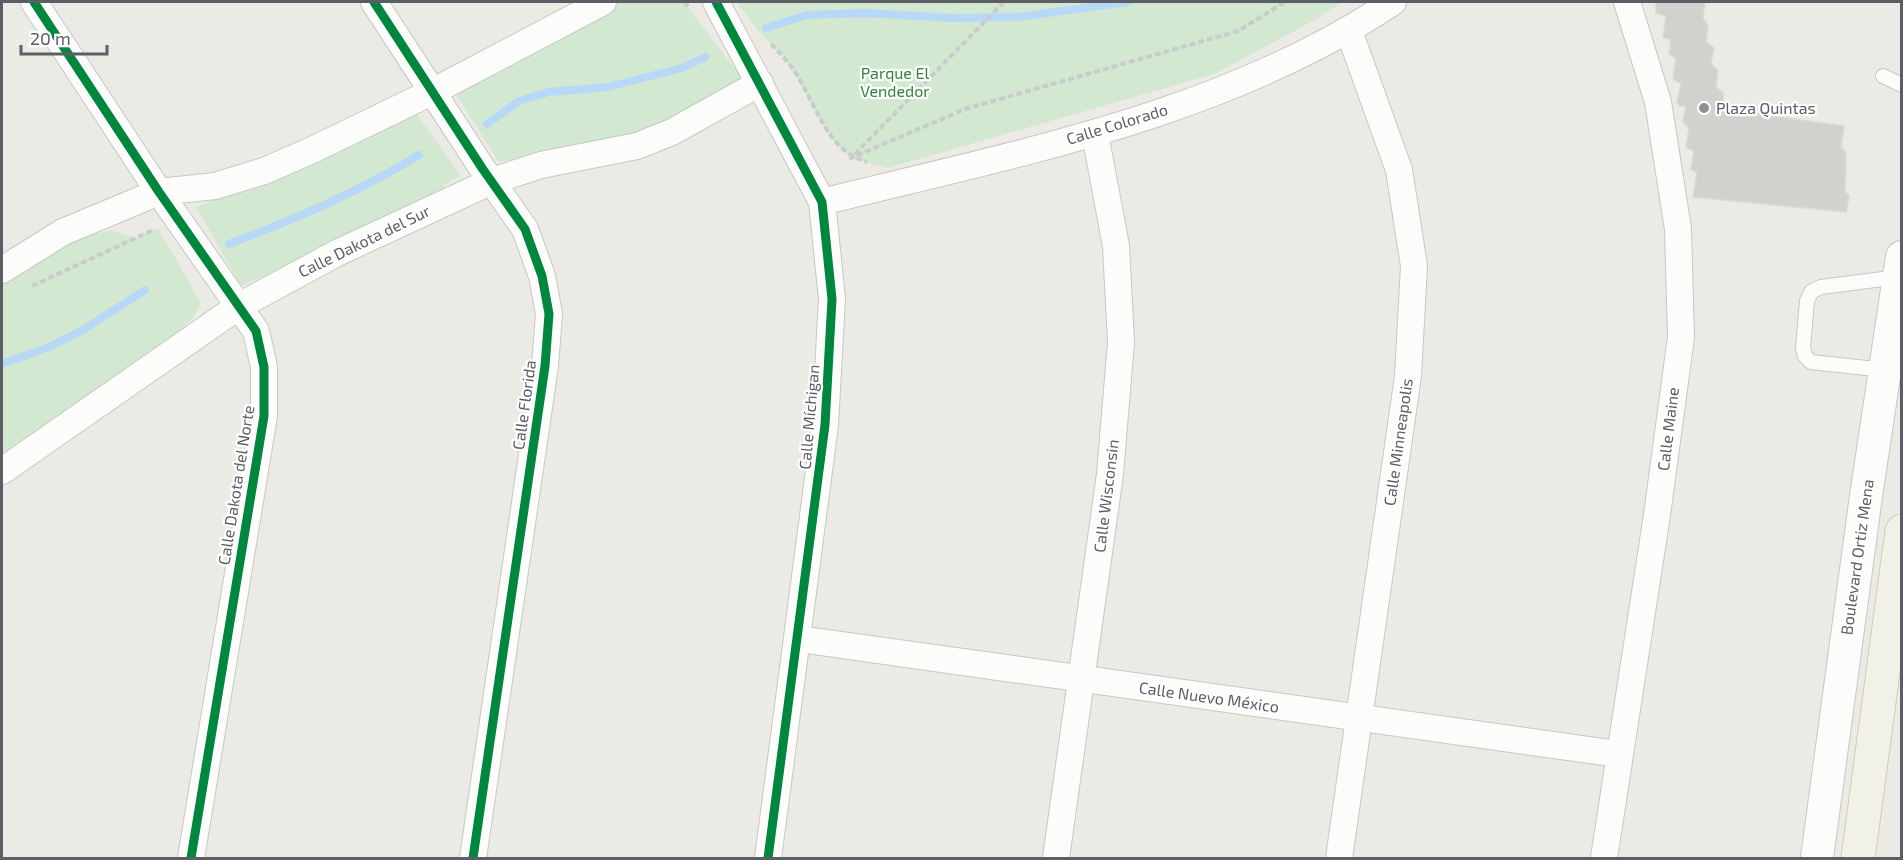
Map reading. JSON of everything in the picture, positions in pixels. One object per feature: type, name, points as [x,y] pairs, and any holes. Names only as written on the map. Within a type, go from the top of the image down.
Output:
[{"type":"main road","points":[[1858,858],[1902,531]]},
{"type":"street","name":"Calle Dakota del Norte","points":[[34,2],[176,218],[256,332],[264,367],[264,416],[190,858]]},
{"type":"street","name":"Calle Florida","points":[[374,2],[525,229],[542,276],[549,314],[545,366],[473,858]]},
{"type":"street","points":[[2,270],[63,232],[159,192],[215,186],[264,171],[432,92],[603,2]]},
{"type":"street","name":"Calle Míchigan","points":[[716,2],[822,202],[832,299],[825,425],[799,639],[768,858]]},
{"type":"street","name":"Calle Colorado","points":[[822,202],[1095,134],[1225,89],[1349,31],[1393,2]]},
{"type":"street","name":"Calle Maine","points":[[1604,858],[1618,754],[1657,515],[1680,337],[1678,229],[1658,102],[1627,2]]},
{"type":"street","name":"Calle Minneapolis","points":[[1339,858],[1408,376],[1414,266],[1399,170],[1349,31]]},
{"type":"street","name":"Calle Dakota del Sur","points":[[2,471],[239,306],[389,227],[492,181],[541,165],[637,146],[697,119],[760,83]]},
{"type":"street","name":"Calle Wisconsin","points":[[1056,858],[1110,474],[1121,342],[1116,246],[1095,134]]},
{"type":"street","name":"Boulevard Ortiz Mena","points":[[1817,858],[1900,267]]},
{"type":"street","name":"Calle Nuevo México","points":[[799,639],[1618,754]]},
{"type":"lane","points":[[1902,75],[1883,76],[1902,85]]},
{"type":"lane","points":[[1885,370],[1811,362],[1805,357],[1803,348],[1807,301],[1812,291],[1821,287],[1900,267]]},
{"type":"path","points":[[851,158],[1004,2]]},
{"type":"path","points":[[851,158],[965,109],[1238,31],[1286,2]]},
{"type":"path","points":[[763,36],[784,57],[799,79],[830,137],[851,158],[869,163]]},
{"type":"path","points":[[22,291],[176,218]]},
{"type":"green space","points":[[621,2],[684,2],[742,78],[684,116],[571,154],[528,155],[499,162],[455,93]]},
{"type":"green space","name":"Parque El Vendedor","points":[[736,2],[1342,2],[1313,21],[1214,74],[887,168],[851,158],[830,137],[785,58],[763,36]]},
{"type":"green space","points":[[415,112],[461,176],[445,184],[439,199],[241,286],[196,207],[326,156]]},
{"type":"green space","points":[[158,228],[201,303],[192,319],[185,324],[184,334],[2,453],[2,285],[61,245],[110,230],[136,238]]},
{"type":"building","name":"Plaza Quintas","points":[[1656,2],[1705,2],[1703,18],[1708,25],[1706,42],[1714,48],[1711,64],[1718,71],[1716,87],[1723,93],[1723,109],[1844,126],[1841,147],[1846,153],[1845,191],[1849,196],[1846,212],[1693,197],[1697,173],[1691,169],[1694,151],[1686,147],[1689,128],[1683,122],[1686,106],[1680,106],[1677,102],[1681,84],[1673,79],[1676,58],[1669,54],[1671,40],[1663,37],[1666,16],[1656,13]]},
{"type":"waterway","points":[[766,28],[807,15],[866,13],[950,18],[1018,17],[1128,2]]},
{"type":"waterway","points":[[487,124],[519,101],[549,92],[608,87],[682,68],[705,57]]},
{"type":"waterway","points":[[229,244],[326,204],[419,155]]},
{"type":"waterway","points":[[2,364],[49,347],[83,330],[145,290]]},
{"type":"cycle path","points":[[34,2],[159,192],[256,331],[264,367],[264,416],[191,858]]},
{"type":"cycle path","points":[[374,2],[482,168],[525,229],[542,276],[549,314],[545,366],[473,858]]},
{"type":"cycle path","points":[[716,2],[822,202],[832,299],[825,425],[768,858]]},
{"type":"place","name":"Plaza Quintas","points":[[1704,108]]}]
